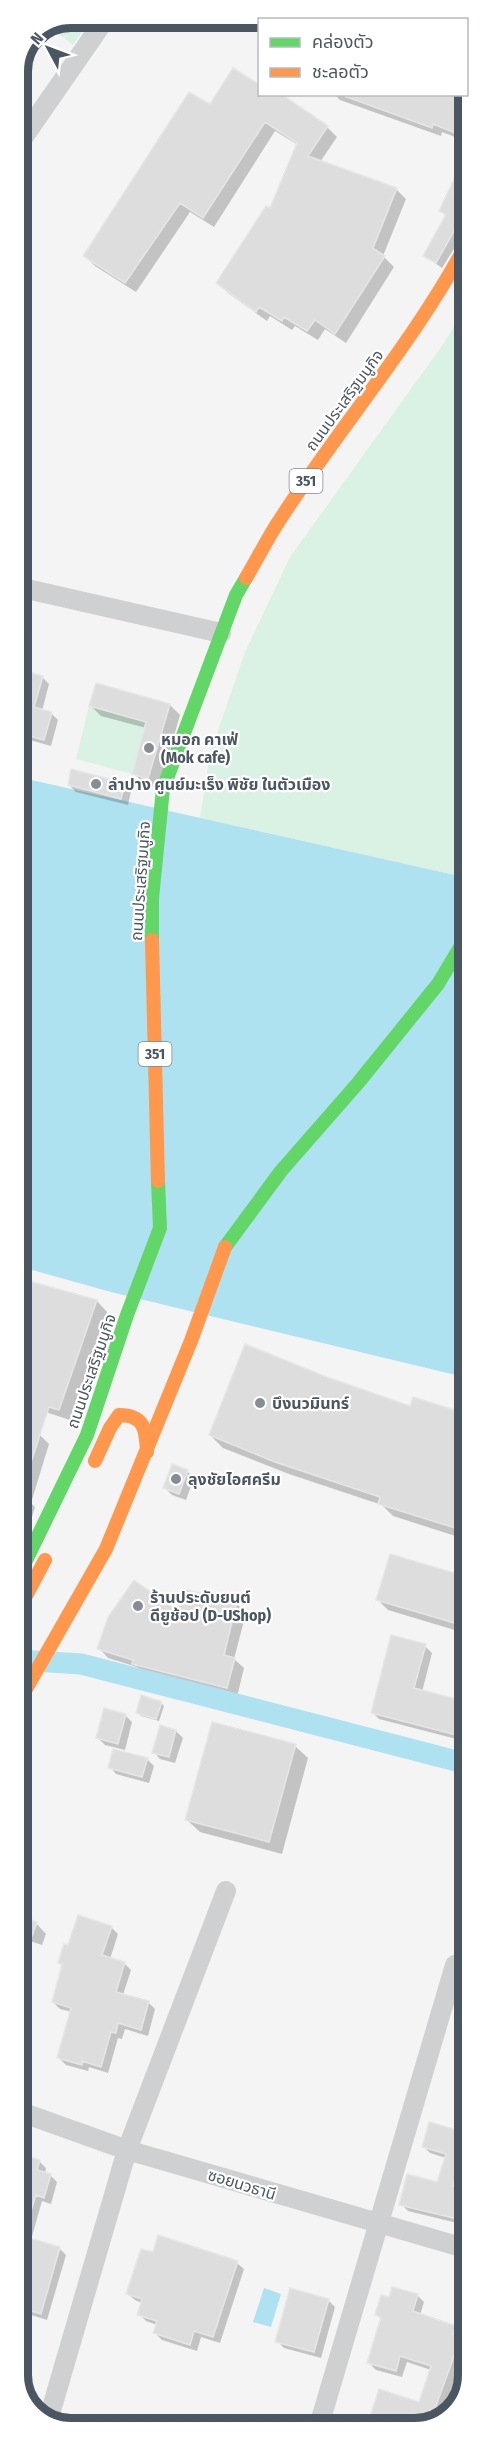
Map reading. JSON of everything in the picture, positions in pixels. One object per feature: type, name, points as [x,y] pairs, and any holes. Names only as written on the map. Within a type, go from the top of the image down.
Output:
[{"type":"main road","name":"ถนนประเสริฐมนูกิจ","points":[[29,1555],[87,1435],[127,1315],[160,1228],[152,984],[152,898],[163,789],[236,595],[287,510],[385,373],[457,262]]},
{"type":"main road","points":[[29,1684],[106,1549],[191,1341],[223,1249],[281,1171],[358,1083],[438,984],[457,952]]},
{"type":"main road","points":[[86,1478],[110,1428],[120,1415],[129,1414],[140,1419],[147,1432],[147,1452]]},
{"type":"main road","points":[[29,1591],[52,1548]]},
{"type":"street","points":[[28,131],[99,28]]},
{"type":"street","points":[[28,590],[221,633]]},
{"type":"street","points":[[50,2413],[127,2150],[226,1891]]},
{"type":"street","points":[[321,2418],[455,1965]]},
{"type":"street","name":"ซอยนวธานี","points":[[29,2115],[127,2150],[458,2246]]},
{"type":"green space","points":[[84,28],[73,45],[55,32],[63,29]]},
{"type":"green space","points":[[457,321],[457,876],[200,818],[210,754],[245,652],[290,557],[444,343]]},
{"type":"green space","points":[[89,706],[146,722],[132,774],[76,759]]},
{"type":"water","points":[[28,779],[457,876],[458,1375],[111,1292],[29,1269]]},
{"type":"water","points":[[264,2288],[281,2294],[271,2327],[253,2322]]},
{"type":"building","points":[[233,68],[258,84],[258,96],[284,96],[328,126],[308,156],[397,188],[373,248],[385,256],[335,334],[315,320],[307,331],[284,317],[282,321],[259,307],[256,312],[216,283],[266,206],[270,208],[297,143],[265,122],[203,218],[180,203],[125,283],[83,256],[189,92],[210,104]]},
{"type":"building","points":[[344,96],[457,96],[457,134],[433,124],[432,128]]},
{"type":"building","points":[[457,172],[457,229],[436,263],[423,256],[446,214],[439,211]]},
{"type":"building","points":[[28,672],[43,676],[34,707],[52,712],[44,740],[28,736]]},
{"type":"building","name":"หมอก คาเฟ่ (Mok cafe)","points":[[96,683],[170,704],[148,779],[132,774],[146,722],[89,706]]},
{"type":"building","name":"ลำปาง ศูนย์มะเร็ง พิชัย ในตัวเมือง","points":[[71,769],[125,783],[121,799],[68,785]]},
{"type":"building","points":[[29,1281],[97,1300],[59,1410],[49,1407],[29,1470]]},
{"type":"building","points":[[245,1344],[324,1376],[410,1406],[413,1397],[458,1411],[458,1529],[378,1504],[380,1497],[275,1462],[209,1435]]},
{"type":"building","name":"ลุงชัยไอศครีม","points":[[172,1464],[188,1470],[179,1494],[163,1488]]},
{"type":"building","points":[[390,1554],[458,1574],[458,1624],[376,1600]]},
{"type":"building","points":[[134,1580],[177,1610],[183,1589],[237,1602],[224,1655],[235,1658],[227,1688],[132,1664],[133,1660],[97,1649],[108,1617]]},
{"type":"building","points":[[391,1635],[426,1644],[414,1688],[458,1699],[458,1735],[371,1713]]},
{"type":"building","points":[[141,1695],[162,1702],[156,1719],[136,1713]]},
{"type":"building","points":[[104,1708],[126,1714],[118,1744],[96,1738]]},
{"type":"building","points":[[212,1722],[296,1744],[269,1842],[185,1820]]},
{"type":"building","points":[[160,1725],[176,1730],[169,1757],[152,1753]]},
{"type":"building","points":[[113,1749],[148,1758],[142,1777],[108,1768]]},
{"type":"building","points":[[78,1915],[112,1926],[102,1955],[125,1962],[116,1992],[149,2001],[141,2030],[118,2023],[116,2033],[111,2032],[101,2067],[82,2061],[82,2065],[57,2058],[71,2008],[52,2002],[62,1964],[58,1963],[64,1944],[68,1945]]},
{"type":"building","points":[[29,1919],[37,1922],[32,1936],[29,1935]]},
{"type":"building","points":[[429,2122],[458,2130],[458,2169],[453,2186],[458,2187],[458,2203],[454,2218],[399,2205],[407,2174],[437,2182],[446,2154],[422,2147]]},
{"type":"building","points":[[29,2157],[40,2160],[37,2170],[51,2174],[44,2198],[36,2195],[29,2217]]},
{"type":"building","points":[[158,2235],[238,2261],[213,2337],[194,2331],[190,2345],[153,2333],[157,2321],[137,2315],[142,2299],[126,2294],[141,2249],[153,2252]]},
{"type":"building","points":[[29,2238],[60,2247],[41,2314],[29,2310]]},
{"type":"building","points":[[392,2287],[418,2294],[413,2311],[456,2326],[453,2334],[458,2336],[458,2345],[433,2414],[420,2418],[370,2418],[379,2389],[419,2402],[431,2366],[400,2356],[396,2371],[367,2363],[381,2317],[375,2315],[381,2295],[389,2297]]},
{"type":"building","points":[[290,2288],[329,2299],[314,2352],[275,2342]]},
{"type":"waterway","points":[[29,1661],[81,1664],[458,1761]]},
{"type":"traffic: fast","points":[[152,940],[152,898],[163,789],[236,595],[246,578]]},
{"type":"traffic: fast","points":[[225,1247],[281,1171],[358,1083],[438,984],[457,952]]},
{"type":"traffic: fast","points":[[29,1555],[87,1435],[127,1315],[160,1228],[158,1181]]},
{"type":"traffic: slow","points":[[246,578],[276,525],[402,348],[457,260]]},
{"type":"traffic: slow","points":[[152,940],[158,1181]]},
{"type":"traffic: slow","points":[[29,1684],[106,1549],[191,1341],[225,1247]]},
{"type":"traffic: slow","points":[[95,1461],[110,1428],[119,1415],[139,1421],[145,1431],[147,1452]]},
{"type":"traffic: slow","points":[[29,1591],[45,1560]]},
{"type":"place","name":"หมอก คาเฟ่ (Mok cafe)","points":[[149,748]]},
{"type":"place","name":"ลำปาง ศูนย์มะเร็ง พิชัย ในตัวเมือง","points":[[96,784]]},
{"type":"place","name":"บึงนวมินทร์","points":[[260,1403]]},
{"type":"place","name":"ลุงชัยไอศครีม","points":[[176,1479]]},
{"type":"place","name":"ร้านประดับยนต์ ดียูช้อป (D-UShop)","points":[[138,1606]]}]
